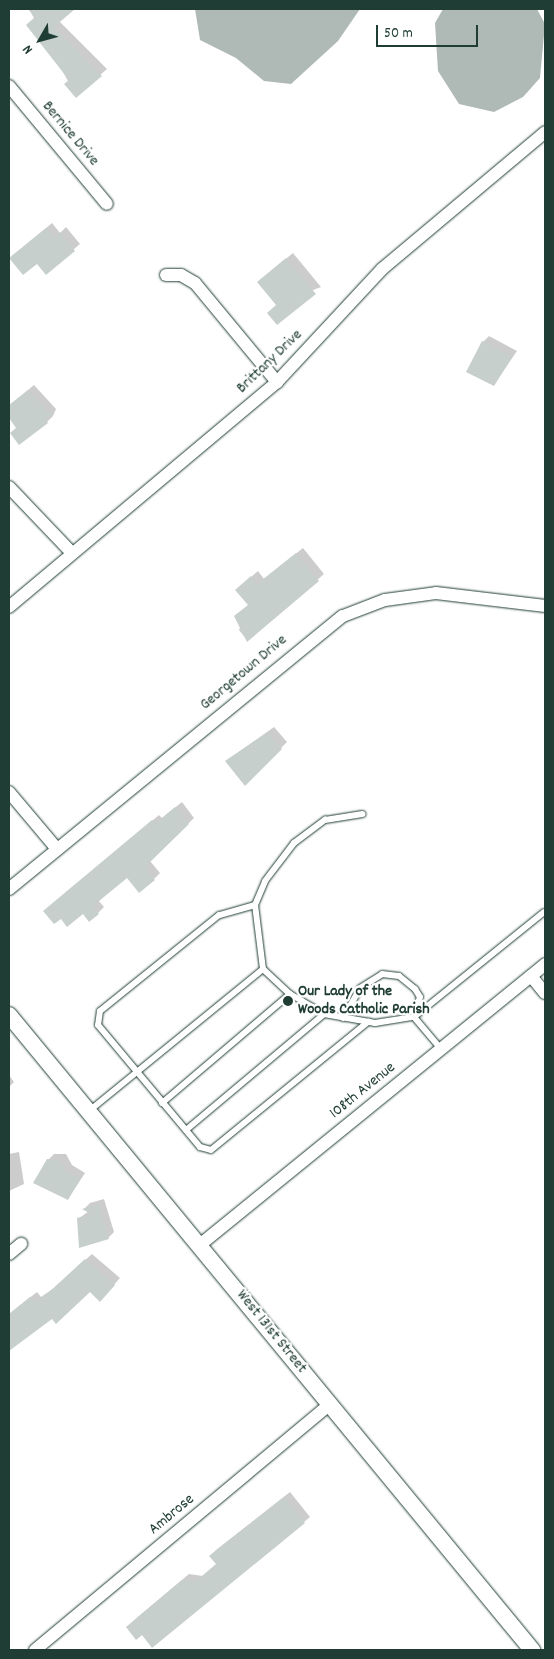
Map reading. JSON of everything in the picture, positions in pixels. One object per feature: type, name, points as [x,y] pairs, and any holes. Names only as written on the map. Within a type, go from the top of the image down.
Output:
[{"type":"street","name":"Bernice Drive","points":[[9,86],[107,204]]},
{"type":"street","name":"Brittany Drive","points":[[9,607],[277,382],[382,270],[545,132]]},
{"type":"street","points":[[166,275],[195,283],[277,382]]},
{"type":"street","points":[[9,487],[72,553]]},
{"type":"street","name":"Georgetown Drive","points":[[9,889],[343,616],[385,600],[436,593],[545,606]]},
{"type":"street","points":[[9,792],[57,849]]},
{"type":"street","name":"108th Avenue","points":[[201,1244],[545,964]]},
{"type":"street","points":[[531,976],[545,993]]},
{"type":"street","name":"West 131st Street","points":[[9,1015],[201,1244],[532,1650]]},
{"type":"street","points":[[9,1254],[21,1244]]},
{"type":"street","name":"Ambrose","points":[[35,1650],[330,1404]]},
{"type":"lane","points":[[363,814],[325,820],[294,843],[265,881],[255,905],[263,969],[290,994],[324,1014],[368,1022],[414,1017],[544,912]]},
{"type":"lane","points":[[255,905],[219,915],[100,1011],[98,1025],[136,1074],[200,1147],[212,1150],[368,1022]]},
{"type":"lane","points":[[89,1111],[263,969]]},
{"type":"lane","points":[[343,1018],[360,988],[382,974],[399,976],[415,989],[420,997],[414,1017]]},
{"type":"lane","points":[[162,1103],[290,994]]},
{"type":"lane","points":[[186,1130],[324,1014]]},
{"type":"lane","points":[[414,1017],[440,1049]]},
{"type":"shaded area","points":[[195,9],[360,9],[338,41],[291,84],[264,81],[236,58],[200,40]]},
{"type":"shaded area","points":[[443,9],[537,9],[545,24],[540,78],[523,97],[494,112],[459,104],[438,71],[435,23]]},
{"type":"building","points":[[28,9],[75,9],[54,27],[102,76],[76,98],[64,84],[69,80],[26,25],[35,17]]},
{"type":"building","points":[[46,228],[54,238],[60,232],[75,251],[46,275],[37,264],[23,275],[9,258]]},
{"type":"building","points":[[286,258],[316,294],[277,325],[267,313],[276,305],[257,282]]},
{"type":"building","points":[[482,341],[512,357],[494,386],[466,372]]},
{"type":"building","points":[[28,390],[51,415],[46,420],[48,423],[19,445],[10,433],[16,428],[9,418],[9,405]]},
{"type":"building","points":[[296,553],[319,581],[247,642],[234,616],[248,605],[235,590],[251,576],[257,584]]},
{"type":"building","points":[[268,732],[282,749],[245,786],[225,761]]},
{"type":"building","points":[[175,807],[189,824],[145,867],[155,880],[139,893],[127,878],[93,906],[99,914],[89,922],[83,914],[67,927],[61,919],[54,924],[43,911],[152,820],[156,823]]},
{"type":"building","points":[[47,1159],[60,1160],[66,1171],[80,1179],[68,1200],[33,1183]]},
{"type":"building","points":[[98,1204],[109,1239],[79,1248],[77,1218],[91,1214],[82,1209]]},
{"type":"building","points":[[85,1259],[115,1285],[100,1302],[90,1292],[56,1324],[52,1319],[9,1351],[9,1314],[30,1297],[34,1302],[47,1294]]},
{"type":"building","points":[[284,1497],[305,1523],[152,1648],[142,1635],[136,1640],[126,1627],[182,1580],[196,1581],[216,1564],[209,1556]]},
{"type":"place","name":"Our Lady of the Woods Catholic Parish","points":[[288,1001]]}]
